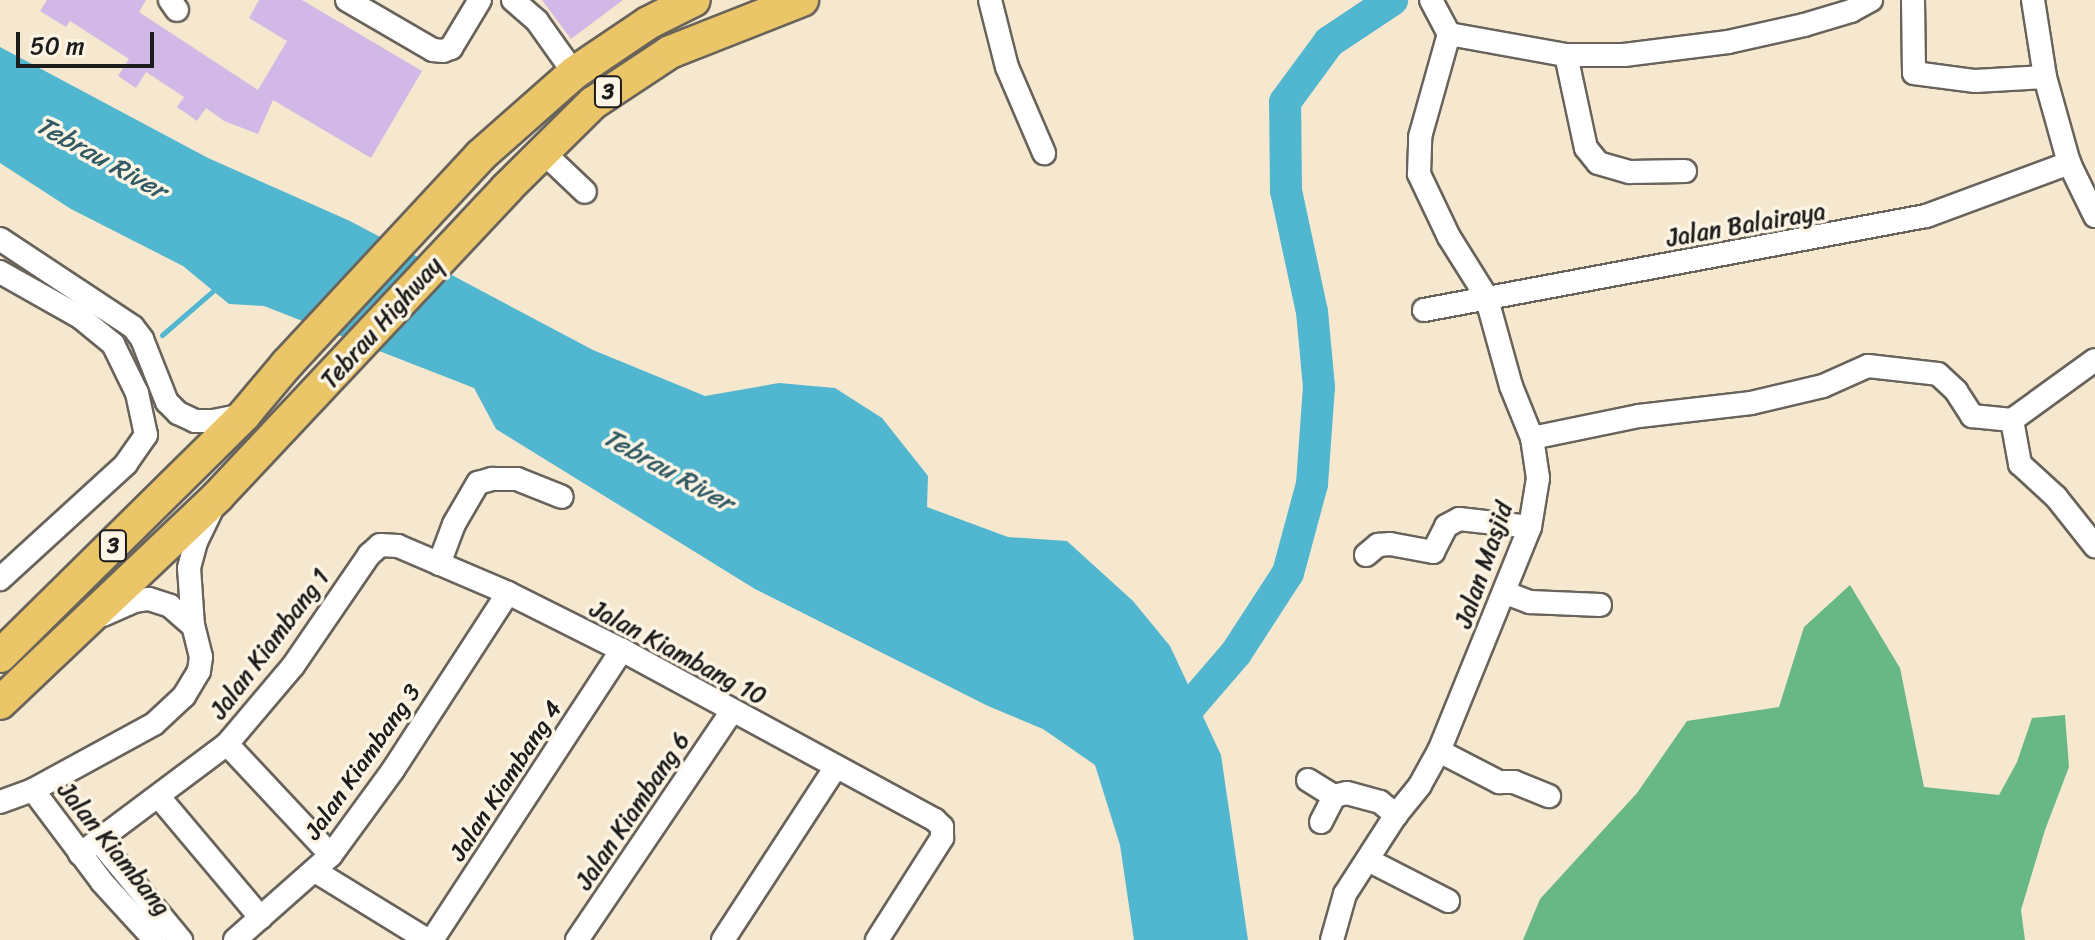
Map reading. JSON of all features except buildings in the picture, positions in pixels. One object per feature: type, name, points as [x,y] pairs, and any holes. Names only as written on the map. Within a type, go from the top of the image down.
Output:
[{"type":"highway","name":"Tebrau Highway","points":[[0,656],[244,415],[419,219],[480,156],[574,73],[648,23],[694,0]]},
{"type":"highway","name":"Tebrau Highway","points":[[3,701],[218,496],[320,391],[542,151],[593,103],[670,52],[802,0]]},
{"type":"street","points":[[347,0],[433,50],[443,51],[451,48],[480,0]]},
{"type":"street","points":[[513,0],[537,21],[574,73]]},
{"type":"street","points":[[990,0],[1007,67],[1044,153]]},
{"type":"street","points":[[1433,5],[1449,34],[1566,55],[1624,55],[1728,42],[1804,25],[1851,11],[1871,0]]},
{"type":"street","points":[[1913,0],[1914,73],[1975,81],[2045,77]]},
{"type":"street","points":[[2033,0],[2045,77],[2069,163],[2095,216]]},
{"type":"street","name":"Jalan Masjid","points":[[1332,940],[1345,894],[1396,815],[1420,785],[1439,751],[1506,593],[1530,527],[1538,478],[1532,438],[1511,386],[1486,296],[1449,237],[1419,174],[1420,137],[1449,34]]},
{"type":"street","points":[[1566,55],[1586,148],[1598,163],[1630,172],[1685,171]]},
{"type":"street","points":[[542,151],[585,192]]},
{"type":"street","name":"Jalan Balairaya","points":[[1424,310],[1486,296],[1738,254],[1926,216],[2069,163]]},
{"type":"street","points":[[0,239],[133,327],[147,349],[167,402],[195,421],[244,415]]},
{"type":"street","points":[[30,289],[44,267]]},
{"type":"street","points":[[0,272],[100,330],[123,359],[137,393],[146,435],[137,453],[0,579]]},
{"type":"street","points":[[1532,438],[1639,416],[1751,403],[1823,386],[1868,366],[1938,374],[1956,391],[1972,416],[2012,420],[2095,360]]},
{"type":"street","points":[[2012,420],[2020,464],[2056,497],[2095,546]]},
{"type":"street","points":[[439,564],[454,524],[478,483],[492,479],[517,479],[562,497]]},
{"type":"street","points":[[0,802],[33,790],[154,724],[173,708],[199,671],[200,650],[193,626],[189,568],[196,542],[218,496]]},
{"type":"street","points":[[1366,555],[1378,545],[1390,544],[1424,553],[1433,552],[1446,526],[1459,519],[1530,527]]},
{"type":"street","name":"Jalan Kiambang 10","points":[[380,545],[398,546],[508,593],[622,650],[942,827],[942,838],[877,940]]},
{"type":"street","name":"Jalan Kiambang 1","points":[[90,848],[227,744],[293,666],[369,555],[380,545]]},
{"type":"street","name":"Jalan Kiambang 3","points":[[235,940],[323,863],[393,770],[508,593]]},
{"type":"street","points":[[1506,593],[1530,602],[1600,605]]},
{"type":"street","points":[[86,625],[134,601],[149,599],[170,606],[193,626]]},
{"type":"street","name":"Jalan Kiambang 4","points":[[429,940],[622,650]]},
{"type":"street","name":"Jalan Kiambang 6","points":[[577,940],[732,711]]},
{"type":"street","points":[[227,744],[323,863],[429,940]]},
{"type":"street","points":[[1439,751],[1499,782],[1514,782],[1549,796]]},
{"type":"street","points":[[723,940],[835,768]]},
{"type":"street","points":[[1308,780],[1334,796],[1347,793],[1380,802],[1396,815]]},
{"type":"street","name":"Jalan Kiambang","points":[[33,790],[90,848],[155,940]]},
{"type":"street","points":[[1321,822],[1334,796]]},
{"type":"street","points":[[159,797],[261,918]]},
{"type":"street","points":[[90,848],[181,940]]},
{"type":"street","points":[[1368,860],[1448,901]]},
{"type":"green space","points":[[1850,585],[1900,668],[1924,787],[1999,795],[2017,762],[2032,718],[2065,715],[2069,767],[2045,830],[2021,910],[2025,940],[1523,940],[1540,899],[1637,793],[1687,721],[1779,707],[1804,627]]},
{"type":"water","name":"Tebrau River","points":[[0,47],[208,158],[350,221],[593,350],[705,396],[779,383],[835,388],[882,418],[928,476],[927,507],[1008,537],[1067,541],[1133,601],[1170,646],[1221,755],[1248,940],[1134,940],[1120,845],[1095,765],[1043,729],[988,706],[755,589],[496,429],[474,388],[264,306],[229,304],[183,266],[71,209],[0,163]]},
{"type":"waterway","points":[[1167,733],[1236,653],[1288,573],[1312,484],[1319,387],[1312,312],[1286,191],[1285,102],[1329,42],[1392,0]]},
{"type":"waterway","points":[[162,335],[213,291]]}]
